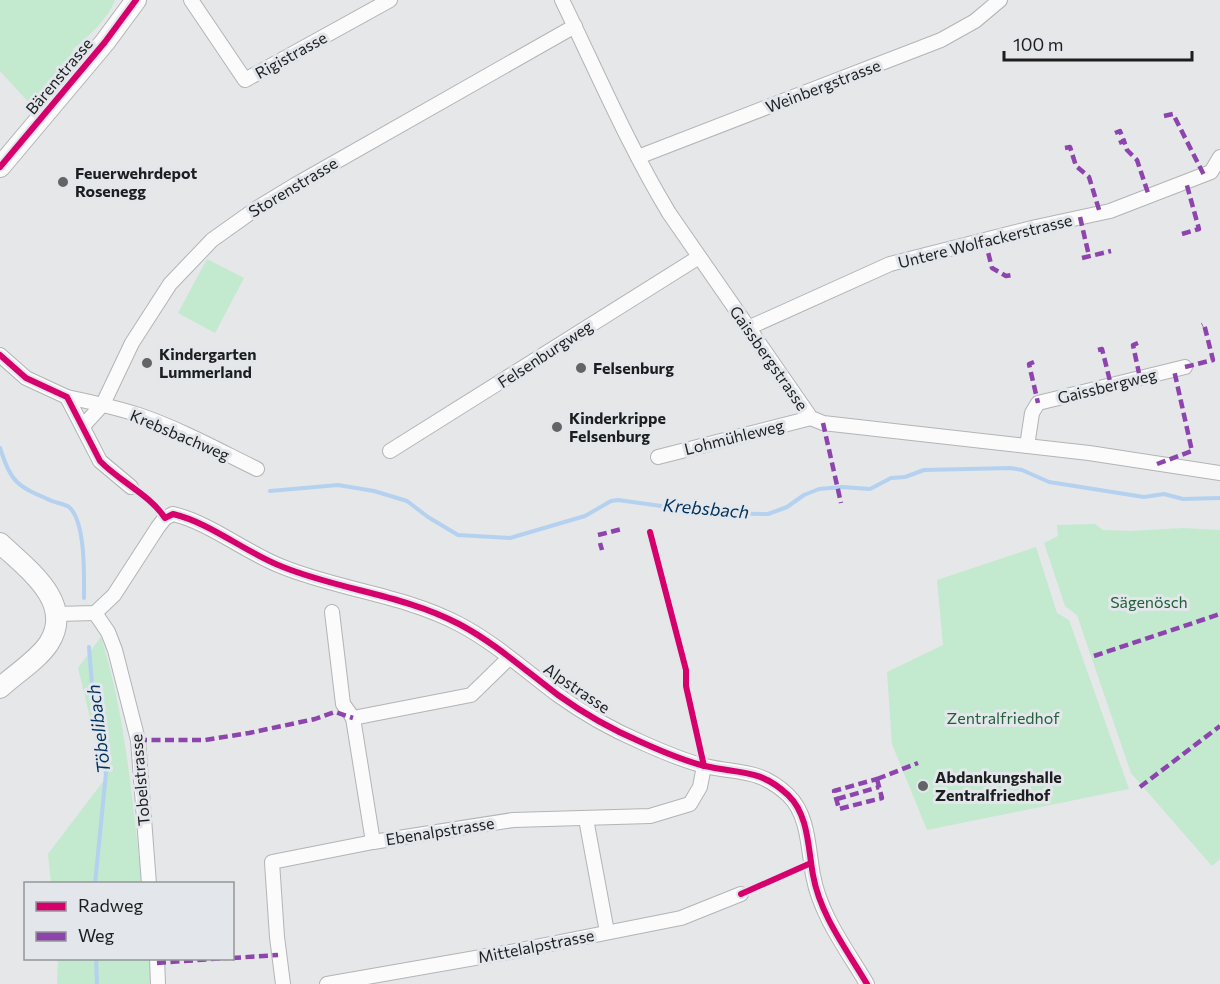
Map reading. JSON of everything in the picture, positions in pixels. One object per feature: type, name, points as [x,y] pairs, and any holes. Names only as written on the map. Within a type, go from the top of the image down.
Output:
[{"type":"main road","name":"Bärenstrasse","points":[[0,167],[105,42],[136,0]]},
{"type":"main road","points":[[0,543],[39,580],[52,599],[57,614],[49,643],[0,688]]},
{"type":"street","name":"Rigistrasse","points":[[191,0],[245,80],[390,0]]},
{"type":"street","name":"Gaissbergstrasse","points":[[562,0],[638,158],[669,213],[811,418],[823,423],[1089,453],[1220,473]]},
{"type":"street","name":"Weinbergstrasse","points":[[638,158],[940,40],[975,21],[1000,0]]},
{"type":"street","name":"Storenstrasse","points":[[83,426],[103,404],[132,343],[170,284],[212,240],[256,208],[295,184],[575,26]]},
{"type":"street","name":"Untere Wolfackerstrasse","points":[[748,328],[891,264],[1130,204],[1211,172],[1220,157]]},
{"type":"street","name":"Felsenburgweg","points":[[390,451],[699,257]]},
{"type":"street","points":[[0,356],[26,378],[67,397],[100,461],[131,487]]},
{"type":"street","name":"Gaissbergweg","points":[[1027,446],[1032,413],[1038,403],[1185,367]]},
{"type":"street","name":"Krebsbachweg","points":[[67,397],[103,404],[170,427],[257,469]]},
{"type":"street","name":"Lohmühleweg","points":[[658,457],[811,418]]},
{"type":"street","name":"Alpstrasse","points":[[95,613],[114,595],[165,518],[173,514],[188,517],[244,549],[282,567],[331,583],[405,601],[459,624],[561,697],[612,728],[641,743],[704,766],[753,773],[772,782],[790,796],[805,824],[813,878],[819,900],[867,984]]},
{"type":"street","points":[[332,612],[342,704],[353,718],[373,842]]},
{"type":"street","points":[[57,614],[95,613]]},
{"type":"street","name":"Tobelstrasse","points":[[95,613],[108,632],[115,650],[138,740],[149,882]]},
{"type":"street","points":[[353,718],[471,694],[509,658]]},
{"type":"street","name":"Ebenalpstrasse","points":[[283,984],[277,938],[272,862],[373,842],[513,820],[650,816],[690,804],[700,787],[704,766]]},
{"type":"street","points":[[586,819],[607,932]]},
{"type":"street","name":"Mittelalpstrasse","points":[[327,984],[510,952],[681,918],[741,894]]},
{"type":"street","points":[[157,960],[158,984]]},
{"type":"green space","points":[[0,0],[115,0],[103,21],[73,49],[77,54],[55,73],[59,77],[39,95],[42,99],[33,107],[0,71]]},
{"type":"green space","points":[[207,259],[244,278],[215,333],[178,313]]},
{"type":"green space","name":"Sägenösch","points":[[1095,524],[1103,530],[1183,528],[1220,530],[1220,859],[1212,866],[1131,773],[1077,615],[1065,606],[1044,543],[1058,536],[1057,525]]},
{"type":"green space","name":"Zentralfriedhof","points":[[1036,547],[1057,613],[1069,620],[1129,789],[927,830],[892,744],[887,672],[943,645],[937,580]]},
{"type":"green space","points":[[101,637],[117,698],[142,882],[51,882],[48,854],[105,779],[78,668]]},
{"type":"green space","points":[[58,960],[150,960],[151,984],[57,984]]},
{"type":"waterway","name":"Töbelibach","points":[[0,448],[8,469],[17,482],[31,491],[69,507],[75,514],[83,550],[84,598]]},
{"type":"waterway","name":"Krebsbach","points":[[270,491],[338,485],[374,491],[407,501],[458,535],[510,538],[585,516],[611,501],[618,500],[712,513],[768,514],[787,507],[804,495],[819,489],[842,487],[870,489],[891,478],[905,477],[924,470],[1010,468],[1022,470],[1049,482],[1144,497],[1164,494],[1183,499],[1220,498]]},
{"type":"waterway","name":"Töbelibach","points":[[89,647],[93,698],[106,773],[95,882]]},
{"type":"waterway","name":"Töbelibach","points":[[96,960],[97,984]]},
{"type":"marked path","points":[[1164,116],[1173,114],[1204,175]]},
{"type":"marked path","points":[[1115,133],[1120,131],[1124,141]]},
{"type":"marked path","points":[[1119,143],[1124,141],[1127,150],[1137,160],[1149,196]]},
{"type":"marked path","points":[[1065,148],[1070,147],[1076,166],[1089,177],[1100,213]]},
{"type":"marked path","points":[[1182,234],[1199,229],[1186,182]]},
{"type":"marked path","points":[[1080,217],[1089,256]]},
{"type":"marked path","points":[[985,240],[992,268],[1006,276],[1012,275]]},
{"type":"marked path","points":[[1082,258],[1111,251]]},
{"type":"marked path","points":[[1185,367],[1213,360],[1204,324],[1202,325]]},
{"type":"marked path","points":[[1138,343],[1133,345],[1140,378]]},
{"type":"marked path","points":[[1098,350],[1102,349],[1111,385]]},
{"type":"marked path","points":[[1034,362],[1029,364],[1038,403]]},
{"type":"marked path","points":[[1157,464],[1192,451],[1174,370]]},
{"type":"marked path","points":[[823,423],[841,503]]},
{"type":"marked path","points":[[598,535],[622,529]]},
{"type":"marked path","points":[[600,543],[602,550]]},
{"type":"marked path","points":[[1094,656],[1220,614]]},
{"type":"marked path","points":[[138,740],[205,740],[315,719],[335,712],[353,718]]},
{"type":"marked path","points":[[1140,787],[1220,726]]},
{"type":"marked path","points":[[877,779],[918,763]]},
{"type":"marked path","points":[[877,779],[882,798],[839,809],[834,791],[877,779]]},
{"type":"marked path","points":[[837,799],[879,787]]},
{"type":"marked path","points":[[234,958],[278,955]]},
{"type":"marked path","points":[[157,963],[198,960]]},
{"type":"cycle path","points":[[0,167],[105,42],[136,0]]},
{"type":"cycle path","points":[[0,355],[26,378],[67,397],[100,461],[151,502],[165,518],[173,514],[187,518],[269,561],[305,575],[394,599],[438,614],[485,640],[568,702],[620,732],[689,761],[748,773],[778,786],[795,803],[800,812],[807,833],[813,875],[822,904],[835,932],[867,984]]},
{"type":"cycle path","points":[[650,532],[686,670],[686,686],[704,766]]},
{"type":"cycle path","points":[[741,894],[811,863]]},
{"type":"place","name":"Feuerwehrdepot Rosenegg","points":[[63,182]]},
{"type":"place","name":"Kindergarten Lummerland","points":[[147,363]]},
{"type":"place","name":"Felsenburg","points":[[581,368]]},
{"type":"place","name":"Kinderkrippe Felsenburg","points":[[557,427]]},
{"type":"place","name":"Abdankungshalle Zentralfriedhof","points":[[923,786]]}]
